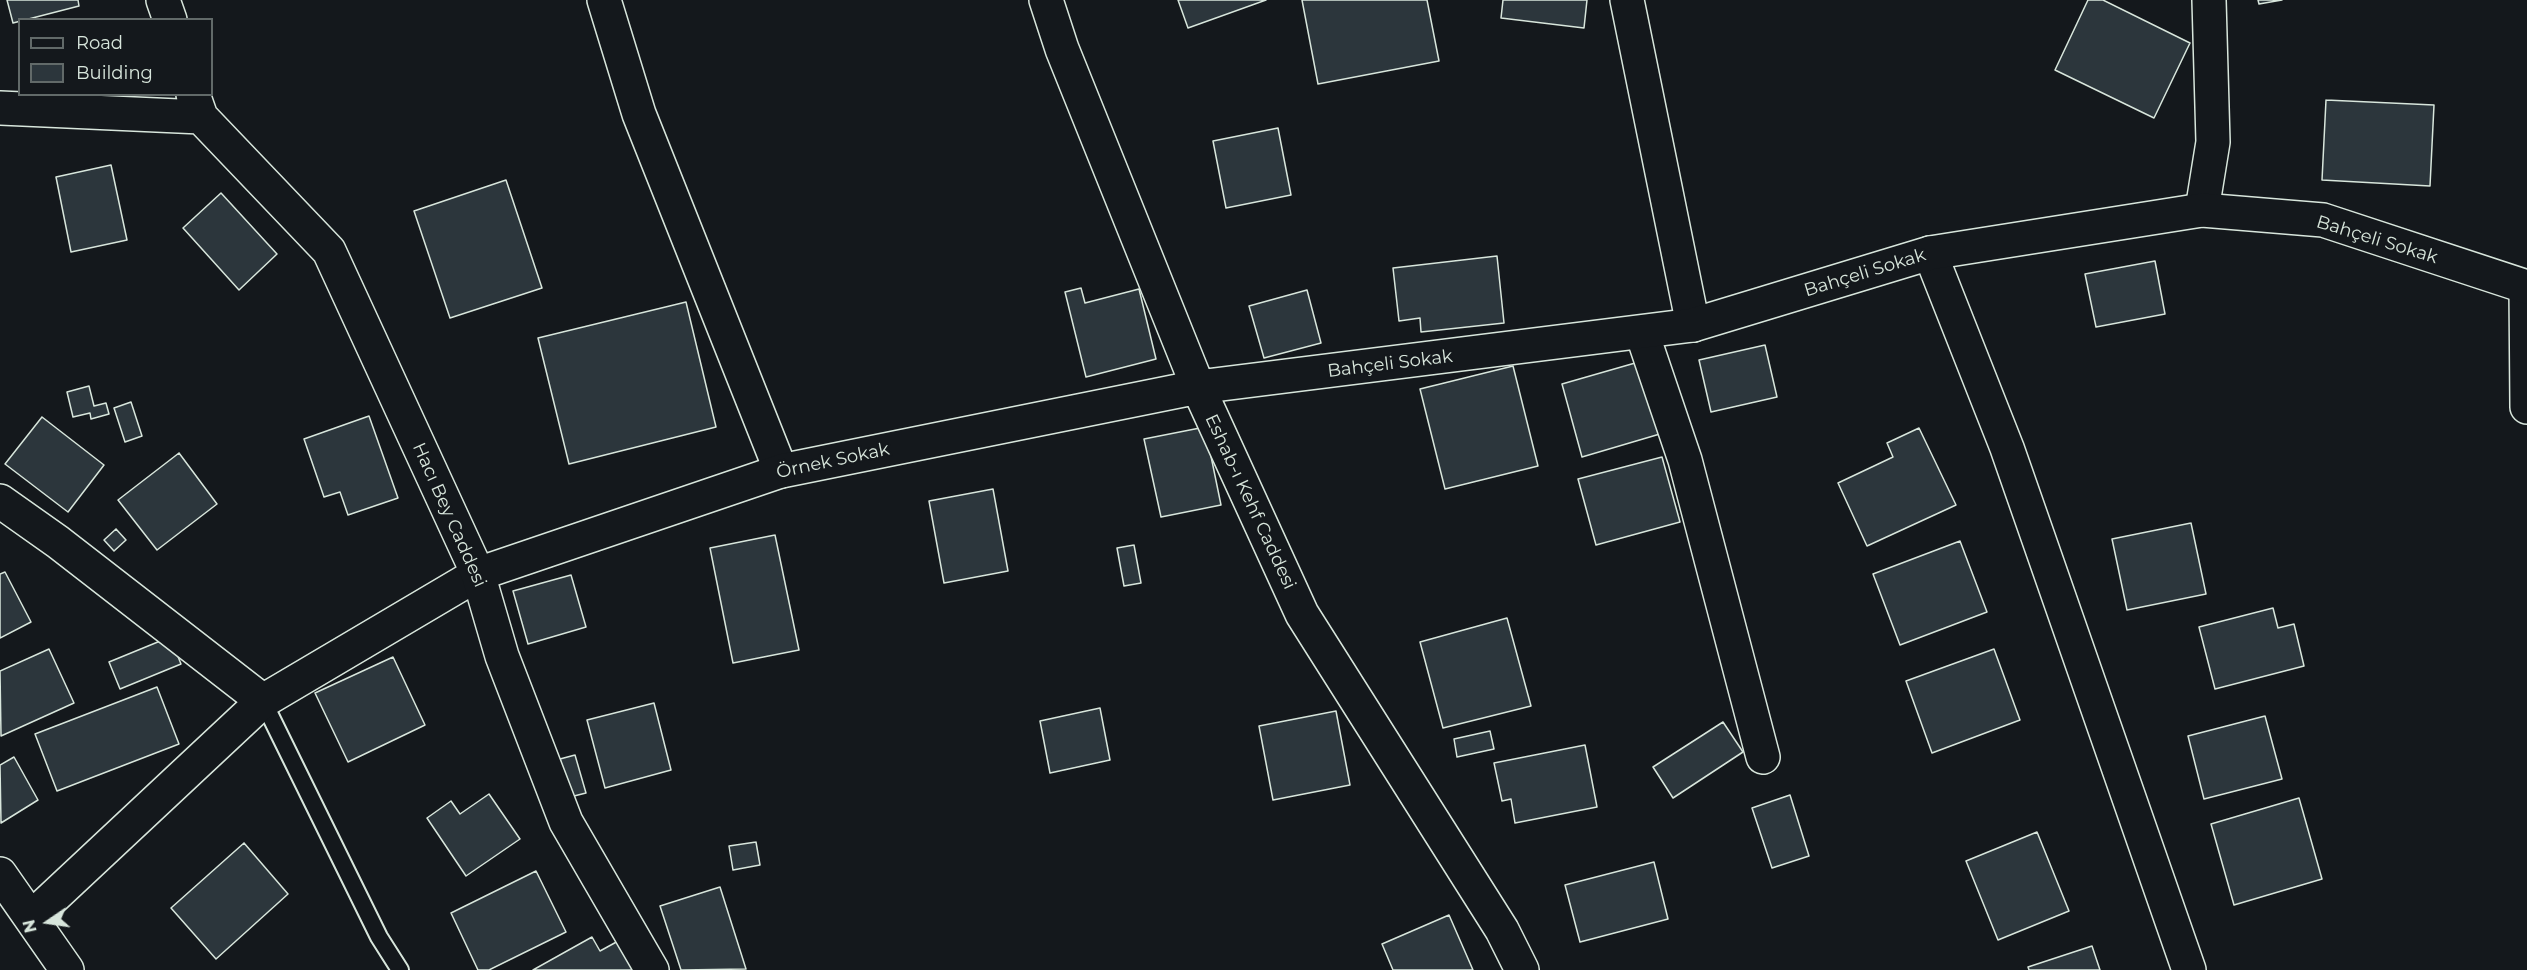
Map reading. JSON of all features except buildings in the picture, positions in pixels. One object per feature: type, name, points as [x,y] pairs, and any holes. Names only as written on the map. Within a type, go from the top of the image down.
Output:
[{"type":"street","points":[[164,0],[169,18]]},
{"type":"street","points":[[604,0],[639,114],[781,471]]},
{"type":"street","name":"Eshab-ı Kehf Caddesi","points":[[1046,0],[1062,49],[1198,387],[1302,614],[1502,930],[1522,970]]},
{"type":"street","points":[[1627,0],[1693,325]]},
{"type":"street","points":[[2202,210],[2213,142],[2209,0]]},
{"type":"street","points":[[0,108],[197,106]]},
{"type":"street","name":"Hacı Bey Caddesi","points":[[197,106],[329,251],[478,574],[502,656],[566,822],[651,970]]},
{"type":"street","name":"Bahçeli Sokak","points":[[1198,387],[1693,325],[1930,253],[2202,210],[2323,220],[2526,287]]},
{"type":"street","points":[[1930,253],[2007,448],[2188,970]]},
{"type":"street","points":[[2526,287],[2527,407]]},
{"type":"street","points":[[1642,333],[1685,460],[1763,757]]},
{"type":"street","name":"Örnek Sokak","points":[[31,918],[264,701],[478,574],[781,471],[1198,387]]},
{"type":"street","points":[[0,501],[58,542],[264,701]]},
{"type":"street","points":[[0,874],[67,970]]},
{"type":"lane","points":[[264,701],[379,937],[400,970]]}]
